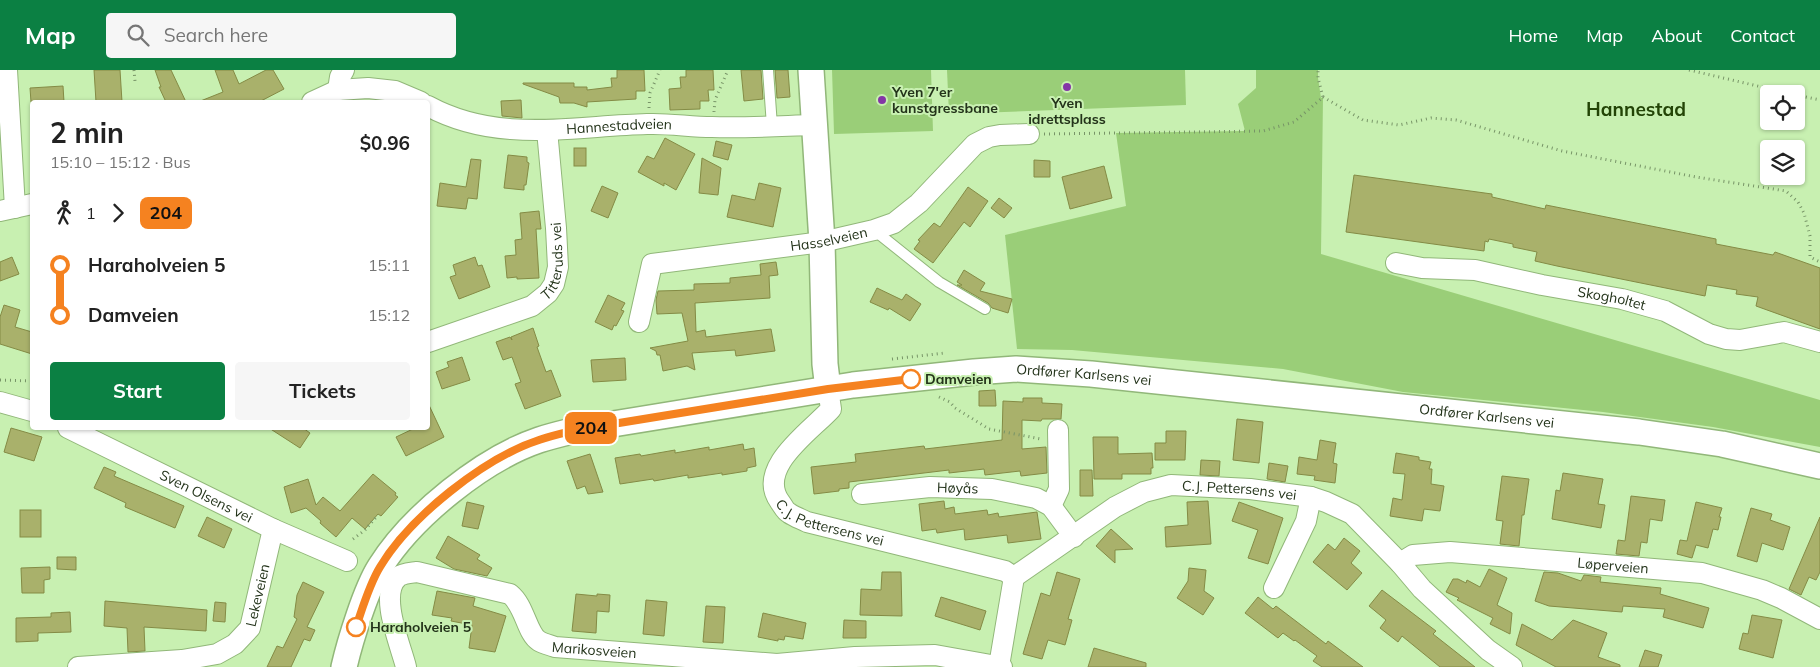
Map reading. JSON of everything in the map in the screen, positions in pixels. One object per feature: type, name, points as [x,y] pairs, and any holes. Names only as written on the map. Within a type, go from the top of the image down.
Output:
[{"type":"street","points":[[7,70],[5,128],[16,208]]},
{"type":"street","points":[[338,90],[340,77],[344,70]]},
{"type":"street","points":[[811,70],[822,242],[825,364],[828,389]]},
{"type":"street","points":[[316,100],[338,90],[368,88],[395,91],[416,100]]},
{"type":"street","name":"Hannestadveien","points":[[430,107],[446,116],[483,126],[511,130],[547,130],[649,124],[713,127],[814,125]]},
{"type":"street","name":"Titteruds vei","points":[[430,341],[532,306],[548,293],[554,284],[558,267],[547,130]]},
{"type":"street","name":"Hasselveien","points":[[639,322],[652,264],[822,242],[874,230],[894,223],[919,203],[975,144],[989,137],[1000,135],[1030,134]]},
{"type":"street","name":"Skogholtet","points":[[1396,263],[1422,268],[1475,270],[1542,285],[1622,299],[1665,312],[1708,334],[1726,339],[1740,340],[1784,332],[1820,342]]},
{"type":"street","name":"Ordfører Karlsens vei","points":[[344,667],[365,600],[380,567],[404,535],[442,499],[480,470],[538,440],[576,430],[828,389],[950,374],[1016,369],[1091,374],[1639,432],[1722,444],[1820,466]]},
{"type":"street","name":"C.J. Pettersens vei","points":[[828,389],[831,409],[782,458],[775,475],[774,488],[776,497],[788,512],[807,522],[1005,571],[1014,577],[1115,507],[1144,492],[1172,485],[1250,489],[1311,497],[1352,514],[1400,563],[1422,589],[1488,650],[1512,667]]},
{"type":"street","points":[[0,402],[30,410]]},
{"type":"street","name":"Sven Olsens vei","points":[[72,430],[273,529],[347,561]]},
{"type":"street","points":[[1058,436],[1059,489],[1051,506],[1074,537]]},
{"type":"street","name":"Høyås","points":[[862,494],[930,487],[992,490],[1036,498],[1051,506]]},
{"type":"street","name":"C.J. Pettersens vei","points":[[1274,588],[1306,521],[1311,497]]},
{"type":"street","name":"Lekeveien","points":[[78,667],[182,660],[217,654],[235,644],[250,628],[273,529]]},
{"type":"street","name":"Løperveien","points":[[1400,563],[1414,555],[1450,552],[1702,573],[1762,590],[1820,619]]},
{"type":"street","name":"Marikosveien","points":[[406,667],[389,604],[393,585],[397,578],[406,573],[416,572],[510,594],[521,606],[528,624],[538,641],[555,647],[777,664],[855,657],[935,655],[1001,666]]},
{"type":"street","points":[[1001,666],[1014,577]]},
{"type":"lane","points":[[768,70],[772,126]]},
{"type":"lane","points":[[874,230],[939,282],[985,309]]},
{"type":"path","points":[[134,70],[135,80]]},
{"type":"path","points":[[649,124],[650,93],[660,70]]},
{"type":"path","points":[[713,127],[715,100],[728,70]]},
{"type":"path","points":[[1318,70],[1322,97],[1363,120],[1399,125],[1430,118],[1456,120],[1562,150],[1696,177],[1786,191],[1798,202],[1804,213],[1810,236],[1810,257],[1820,262]]},
{"type":"path","points":[[1689,70],[1760,87]]},
{"type":"path","points":[[1030,134],[1263,131],[1294,122],[1322,97]]},
{"type":"path","points":[[1805,97],[1820,100]]},
{"type":"path","points":[[0,380],[30,380]]},
{"type":"path","points":[[971,417],[990,430],[1058,436]]},
{"type":"path","points":[[353,539],[365,530],[378,515]]},
{"type":"green space","name":"Yven 7'er kunstgressbane","points":[[832,70],[931,70],[933,131],[834,134]]},
{"type":"green space","name":"Yven idrettsplass","points":[[947,70],[1185,70],[1186,105],[949,114]]},
{"type":"green space","points":[[1256,70],[1318,70],[1321,98],[1323,97],[1321,254],[1820,400],[1820,447],[1713,427],[1603,412],[1403,392],[1283,369],[1072,350],[1017,349],[1005,235],[1126,206],[1116,133],[1245,131],[1238,104],[1256,88]]},
{"type":"building","points":[[94,70],[120,70],[122,100],[96,100]]},
{"type":"building","points":[[155,70],[171,70],[185,100],[165,100],[159,87],[161,87]]},
{"type":"building","points":[[215,70],[233,70],[239,84],[266,70],[273,70],[284,89],[263,100],[203,100],[223,92]]},
{"type":"building","points":[[617,70],[644,70],[645,91],[636,91],[636,99],[587,102],[587,107],[574,103],[560,103],[559,97],[523,84],[574,83],[574,87],[587,87],[587,90],[612,87],[611,78],[617,78]]},
{"type":"building","points":[[686,70],[713,70],[714,90],[708,90],[709,101],[700,101],[700,109],[670,110],[669,89],[681,88],[680,77],[686,77]]},
{"type":"building","points":[[741,70],[761,70],[763,99],[744,101]]},
{"type":"building","points":[[775,70],[788,70],[790,97],[777,98]]},
{"type":"building","points":[[63,86],[64,100],[31,100],[30,88]]},
{"type":"building","points":[[521,100],[522,118],[502,116],[501,101]]},
{"type":"building","points":[[665,138],[695,154],[676,190],[664,183],[664,186],[638,172],[647,156],[654,159]]},
{"type":"building","points":[[716,141],[732,145],[728,160],[713,156]]},
{"type":"building","points":[[574,148],[586,148],[586,166],[574,166]]},
{"type":"building","points":[[508,155],[527,157],[527,162],[529,163],[524,190],[504,188]]},
{"type":"building","points":[[702,158],[721,168],[718,195],[699,193]]},
{"type":"building","points":[[471,159],[481,160],[477,199],[468,198],[466,209],[437,206],[440,183],[466,187]]},
{"type":"building","points":[[1034,160],[1050,161],[1050,177],[1034,177]]},
{"type":"building","points":[[1104,166],[1112,198],[1070,209],[1062,177]]},
{"type":"building","points":[[1354,175],[1492,194],[1492,197],[1545,209],[1546,205],[1716,239],[1716,244],[1773,255],[1775,252],[1820,268],[1820,329],[1756,306],[1758,297],[1736,294],[1737,290],[1707,285],[1705,296],[1557,266],[1535,261],[1537,252],[1489,239],[1488,242],[1485,241],[1484,251],[1346,232]]},
{"type":"building","points":[[759,183],[781,188],[773,227],[727,217],[732,195],[755,200]]},
{"type":"building","points":[[602,186],[618,193],[608,218],[591,211]]},
{"type":"building","points":[[968,187],[988,201],[970,227],[964,222],[933,263],[914,249],[920,241],[918,240],[934,223],[940,227]]},
{"type":"building","points":[[999,198],[1012,208],[1004,218],[991,208]]},
{"type":"building","points":[[539,211],[541,229],[536,229],[539,278],[507,278],[505,256],[516,255],[515,240],[522,239],[520,213]]},
{"type":"building","points":[[12,257],[19,274],[0,281],[0,262]]},
{"type":"building","points":[[475,257],[478,266],[482,265],[490,287],[459,299],[450,277],[456,275],[453,265]]},
{"type":"building","points":[[776,262],[778,275],[769,276],[770,298],[695,303],[696,332],[705,330],[706,337],[771,329],[775,351],[736,356],[735,350],[692,353],[695,370],[687,366],[663,371],[660,355],[657,355],[656,351],[650,348],[688,341],[682,313],[657,314],[656,300],[658,291],[694,290],[694,284],[730,283],[730,278],[761,275],[760,264]]},
{"type":"building","points":[[964,270],[985,283],[980,291],[1012,299],[1008,313],[992,308],[988,303],[957,285],[962,285],[957,282]]},
{"type":"building","points":[[877,288],[902,300],[906,294],[921,304],[910,321],[889,308],[888,310],[870,302]]},
{"type":"building","points":[[608,295],[625,303],[621,310],[624,311],[612,330],[595,322]]},
{"type":"building","points":[[4,305],[20,310],[15,327],[30,331],[30,353],[0,344],[0,317]]},
{"type":"building","points":[[533,328],[539,346],[537,347],[546,372],[551,370],[561,396],[525,409],[515,384],[521,382],[512,357],[503,360],[496,342],[510,337],[512,340],[511,337]]},
{"type":"building","points":[[462,357],[470,380],[442,389],[436,372],[449,367],[447,362]]},
{"type":"building","points":[[625,358],[626,380],[593,382],[591,360]]},
{"type":"building","points":[[995,390],[996,406],[979,406],[979,391]]},
{"type":"building","points":[[1023,398],[1042,398],[1042,403],[1062,404],[1061,419],[1022,420],[1022,449],[1046,447],[1047,473],[1021,476],[1020,471],[985,475],[984,469],[949,473],[949,470],[849,482],[849,488],[814,494],[811,467],[856,462],[855,454],[924,446],[925,449],[1002,440],[1003,401],[1023,402]]},
{"type":"building","points":[[430,407],[444,437],[406,456],[396,437],[411,430],[430,430]]},
{"type":"building","points":[[1237,419],[1263,422],[1259,463],[1233,460]]},
{"type":"building","points":[[11,428],[42,437],[34,461],[4,452]]},
{"type":"building","points":[[272,430],[306,430],[310,433],[300,448]]},
{"type":"building","points":[[1166,431],[1186,431],[1185,460],[1155,460],[1155,443],[1166,443]]},
{"type":"building","points":[[1093,437],[1118,437],[1118,454],[1152,453],[1153,468],[1151,468],[1151,474],[1122,474],[1122,479],[1094,479]]},
{"type":"building","points":[[1320,440],[1336,443],[1333,463],[1337,464],[1335,483],[1314,480],[1315,476],[1297,474],[1299,457],[1317,460]]},
{"type":"building","points":[[743,444],[744,450],[754,448],[756,466],[747,468],[747,471],[688,478],[688,475],[620,484],[615,458],[675,450],[675,453],[709,447],[709,450]]},
{"type":"building","points":[[1396,453],[1419,457],[1419,460],[1431,462],[1429,469],[1432,469],[1431,484],[1444,486],[1440,511],[1424,509],[1422,521],[1390,516],[1393,498],[1402,500],[1405,474],[1393,473]]},
{"type":"building","points":[[590,454],[603,492],[588,494],[585,486],[577,489],[567,461]]},
{"type":"building","points":[[1201,460],[1220,461],[1219,476],[1200,475]]},
{"type":"building","points":[[1269,463],[1288,466],[1285,482],[1267,479]]},
{"type":"building","points":[[104,467],[116,472],[114,476],[184,506],[175,528],[125,507],[126,503],[94,488]]},
{"type":"building","points":[[1080,470],[1092,470],[1093,496],[1080,496]]},
{"type":"building","points":[[1563,473],[1603,479],[1598,504],[1605,505],[1601,528],[1552,519],[1556,490],[1560,491]]},
{"type":"building","points":[[373,474],[396,493],[395,495],[398,497],[381,516],[378,514],[365,529],[352,518],[336,537],[306,508],[291,513],[284,487],[308,479],[316,505],[323,497],[340,511]]},
{"type":"building","points":[[1502,476],[1529,479],[1524,515],[1522,515],[1519,546],[1500,544],[1503,521],[1496,520]]},
{"type":"building","points":[[1631,496],[1665,500],[1662,521],[1650,519],[1647,543],[1641,542],[1639,556],[1616,554],[1618,540],[1625,541]]},
{"type":"building","points":[[944,501],[945,509],[954,507],[955,514],[987,510],[988,515],[998,513],[999,517],[1037,512],[1041,539],[1008,543],[1007,535],[965,540],[964,529],[937,533],[936,529],[922,531],[919,504]]},
{"type":"building","points":[[1208,501],[1211,544],[1166,547],[1165,527],[1188,525],[1187,502]]},
{"type":"building","points":[[467,502],[484,506],[478,529],[462,526]]},
{"type":"building","points":[[1239,502],[1283,518],[1268,564],[1248,558],[1258,530],[1232,521]]},
{"type":"building","points":[[1696,502],[1722,508],[1718,530],[1713,529],[1708,548],[1696,545],[1692,558],[1677,554],[1680,540],[1687,541]]},
{"type":"building","points":[[1751,508],[1772,514],[1770,520],[1790,527],[1783,550],[1762,543],[1757,562],[1737,556]]},
{"type":"building","points":[[20,510],[41,510],[41,537],[20,537]]},
{"type":"building","points":[[207,517],[232,529],[224,548],[198,536]]},
{"type":"building","points":[[1820,517],[1820,572],[1816,580],[1809,577],[1801,595],[1789,589]]},
{"type":"building","points":[[1111,529],[1133,549],[1115,550],[1115,563],[1096,546]]},
{"type":"building","points":[[448,536],[480,555],[477,559],[492,568],[487,576],[454,569],[436,558]]},
{"type":"building","points":[[1344,538],[1360,551],[1351,563],[1362,573],[1347,590],[1313,562],[1328,544],[1335,550]]},
{"type":"building","points":[[57,557],[76,557],[76,570],[57,569]]},
{"type":"building","points":[[50,567],[50,579],[44,580],[44,593],[22,593],[21,568]]},
{"type":"building","points":[[1189,568],[1206,570],[1204,591],[1214,598],[1203,615],[1177,598],[1188,581]]},
{"type":"building","points":[[1489,569],[1507,578],[1497,605],[1512,613],[1510,634],[1490,624],[1493,618],[1457,600],[1459,598],[1446,592],[1453,579],[1466,583],[1467,580],[1480,587]]},
{"type":"building","points":[[882,572],[901,572],[902,616],[860,615],[861,589],[881,590]]},
{"type":"building","points":[[1057,572],[1080,579],[1068,619],[1072,620],[1065,645],[1048,640],[1042,659],[1023,654],[1041,593],[1050,596]]},
{"type":"building","points":[[1544,572],[1558,573],[1581,581],[1584,575],[1601,577],[1600,582],[1661,588],[1660,594],[1709,608],[1703,628],[1663,617],[1665,609],[1623,606],[1622,612],[1549,606],[1535,601]]},
{"type":"building","points":[[303,582],[324,592],[307,627],[315,630],[310,641],[304,639],[291,667],[267,667],[277,646],[283,648],[297,619],[294,617],[297,595]]},
{"type":"building","points":[[1382,590],[1436,631],[1433,634],[1475,667],[1440,667],[1402,636],[1398,642],[1380,628],[1386,620],[1369,606]]},
{"type":"building","points":[[437,591],[475,598],[473,606],[506,616],[495,652],[469,648],[472,625],[451,621],[452,618],[432,615]]},
{"type":"building","points":[[576,594],[610,595],[609,612],[597,611],[596,633],[572,631]]},
{"type":"building","points":[[941,597],[986,611],[980,630],[935,616]]},
{"type":"building","points":[[1258,597],[1273,609],[1276,606],[1326,644],[1328,641],[1363,667],[1322,667],[1313,661],[1317,656],[1295,640],[1283,633],[1278,638],[1245,613]]},
{"type":"building","points":[[646,600],[667,602],[664,636],[643,634]]},
{"type":"building","points":[[105,601],[207,610],[206,631],[144,627],[145,651],[128,652],[127,628],[104,626]]},
{"type":"building","points":[[215,602],[226,603],[225,622],[213,621]]},
{"type":"building","points":[[706,606],[725,607],[723,643],[703,642]]},
{"type":"building","points":[[70,612],[71,632],[38,633],[38,641],[16,642],[16,618],[51,617],[51,613]]},
{"type":"building","points":[[763,613],[806,623],[803,639],[785,636],[784,640],[778,639],[778,641],[758,637]]},
{"type":"building","points":[[1752,615],[1782,620],[1773,658],[1739,649],[1743,633],[1748,634]]},
{"type":"building","points":[[844,620],[866,621],[866,638],[843,638]]},
{"type":"building","points":[[1573,620],[1607,633],[1598,657],[1620,665],[1620,667],[1556,667],[1516,645],[1522,624],[1552,640]]},
{"type":"building","points":[[1094,648],[1146,663],[1146,667],[1088,667]]},
{"type":"building","points":[[1645,650],[1662,655],[1658,667],[1639,667]]},
{"type":"bus line","name":"204","points":[[356,627],[365,600],[380,567],[404,535],[442,499],[480,470],[538,440],[576,430],[853,385],[911,379]]},
{"type":"place","name":"Yven idrettsplass","points":[[1067,87]]},
{"type":"place","name":"Yven 7'er kunstgressbane","points":[[882,100]]},
{"type":"place","name":"Damveien","points":[[911,379]]},
{"type":"place","name":"Haraholveien 5","points":[[356,627]]},
{"type":"district","name":"Hannestad","points":[[1636,109]]}]
